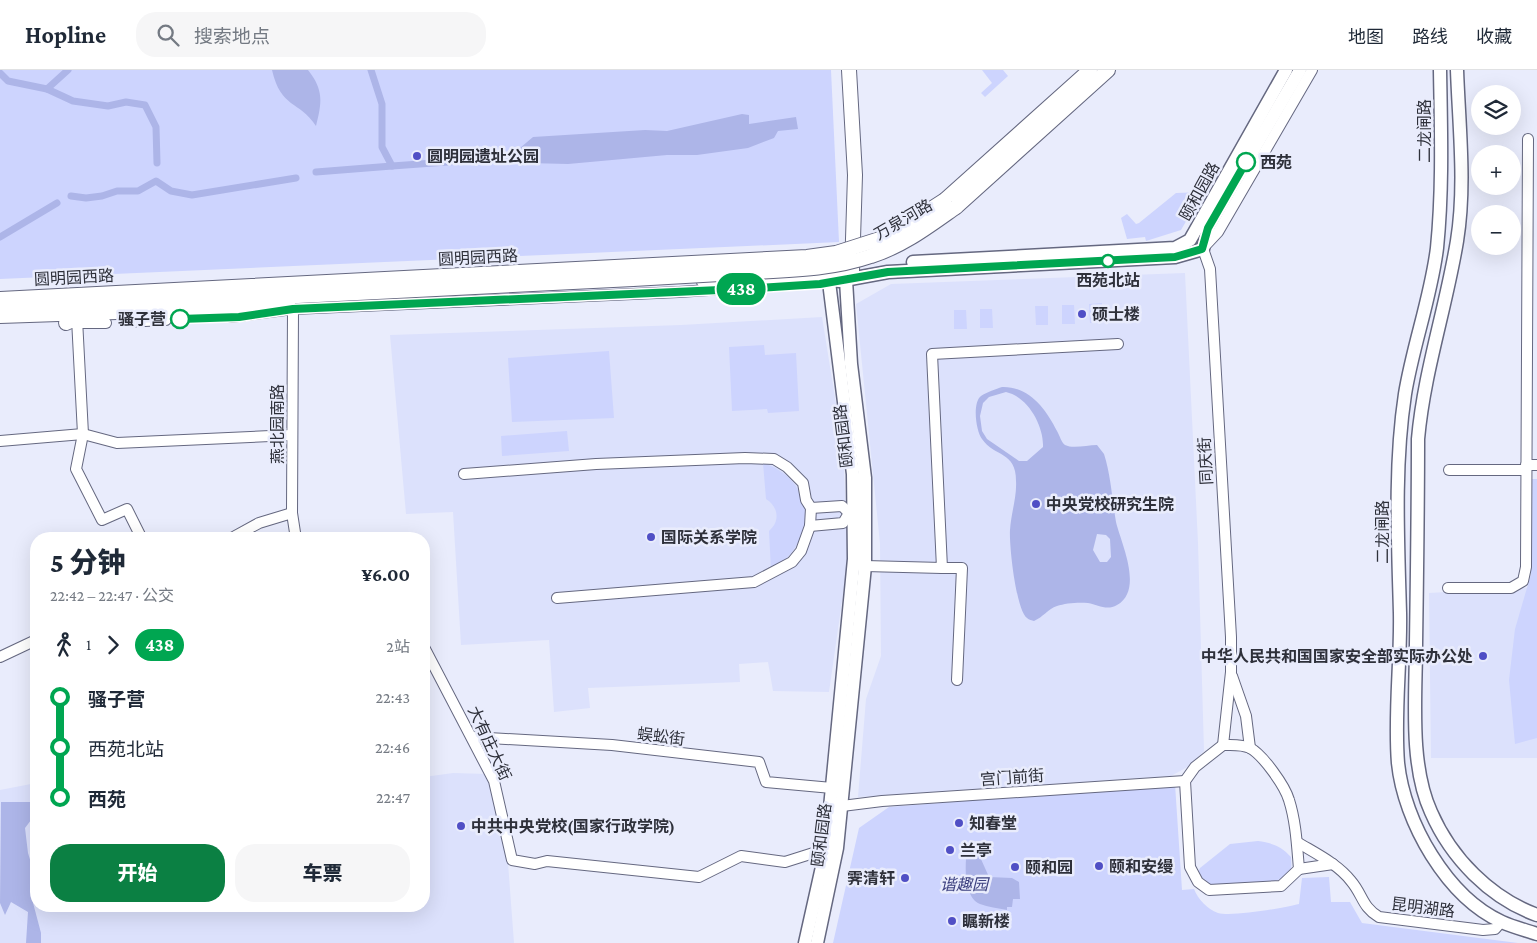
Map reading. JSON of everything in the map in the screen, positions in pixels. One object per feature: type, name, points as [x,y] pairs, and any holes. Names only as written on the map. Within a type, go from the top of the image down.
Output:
[{"type":"highway","points":[[849,276],[855,175],[850,70]]},
{"type":"highway","name":"万泉河路","points":[[945,200],[1090,70]]},
{"type":"highway","name":"万泉河路","points":[[634,273],[807,269],[839,265],[895,246],[914,237],[956,207],[1108,70]]},
{"type":"highway","name":"圆明园西路","points":[[0,311],[634,273],[807,257],[836,253],[889,236],[945,200]]},
{"type":"highway","name":"圆明园西路","points":[[0,299],[634,273]]},
{"type":"highway","points":[[76,319],[105,306]]},
{"type":"main road","name":"颐和园路","points":[[817,943],[835,864],[836,807],[866,566],[865,478],[851,364],[849,276],[888,264],[1175,248],[1190,240],[1286,70]]},
{"type":"main road","name":"颐和园路","points":[[1202,249],[1208,228],[1300,70]]},
{"type":"main road","name":"二龙闸路","points":[[1440,70],[1440,215],[1437,248],[1406,393],[1400,449],[1398,764],[1412,815],[1428,850],[1448,878],[1485,912],[1501,922],[1537,934]]},
{"type":"main road","points":[[1457,70],[1461,188],[1457,240],[1421,410],[1418,439],[1416,726],[1420,775],[1430,812],[1447,842],[1471,873],[1497,894],[1522,909],[1537,915]]},
{"type":"main road","points":[[829,282],[849,276],[888,272],[1175,257],[1202,249]]},
{"type":"main road","name":"颐和园路","points":[[805,943],[836,807],[832,788],[853,581],[850,442],[829,282]]},
{"type":"main road","points":[[1399,650],[1416,650]]},
{"type":"street","points":[[1190,240],[1202,249],[1218,232],[1312,70]]},
{"type":"street","points":[[1448,588],[1511,588],[1523,581],[1526,567],[1532,369],[1526,303],[1532,235],[1532,152],[1528,139]]},
{"type":"street","name":"同庆街","points":[[1202,249],[1210,269],[1231,672]]},
{"type":"street","points":[[0,324],[234,310],[285,303],[835,275],[849,276]]},
{"type":"street","points":[[0,318],[239,317],[293,309],[679,292],[829,282]]},
{"type":"street","points":[[1526,303],[1537,303]]},
{"type":"street","name":"燕北园南路","points":[[293,309],[292,513],[295,532]]},
{"type":"street","points":[[76,319],[83,434],[76,469],[102,520],[127,509],[138,532]]},
{"type":"street","points":[[942,568],[932,354],[1118,344]]},
{"type":"street","points":[[0,441],[83,434],[117,442],[292,435]]},
{"type":"street","points":[[464,474],[596,464],[745,458],[774,460],[787,467],[802,483],[806,500],[811,508],[810,526],[800,551],[792,562],[754,582],[557,598]]},
{"type":"street","points":[[1449,470],[1530,467]]},
{"type":"street","points":[[810,526],[843,523],[852,513],[842,506],[811,508]]},
{"type":"street","points":[[243,532],[259,523],[292,513]]},
{"type":"street","points":[[866,566],[962,568],[957,680]]},
{"type":"street","points":[[0,657],[30,643]]},
{"type":"street","name":"大有庄大街","points":[[430,658],[494,781],[512,860],[536,864],[547,861],[699,877],[742,856],[785,862],[826,849]]},
{"type":"street","points":[[1223,745],[1231,672]]},
{"type":"street","points":[[1231,672],[1246,716],[1250,748]]},
{"type":"street","name":"蜈蚣街","points":[[472,737],[612,745],[759,762],[766,782],[832,788]]},
{"type":"street","points":[[1299,869],[1297,842],[1289,799],[1267,764],[1250,748],[1237,745],[1223,745],[1195,767],[1184,780],[1190,867],[1198,882],[1209,890],[1281,886],[1299,869],[1333,864]]},
{"type":"street","name":"宫门前街","points":[[836,807],[882,801],[1184,780]]},
{"type":"street","name":"昆明湖路","points":[[1297,842],[1333,864],[1351,880],[1368,910],[1379,917],[1483,930],[1495,929],[1501,922]]},
{"type":"shaded area","points":[[272,70],[308,70],[317,84],[320,97],[320,110],[316,126],[310,118],[280,92]]},
{"type":"shaded area","points":[[742,114],[749,115],[749,124],[796,117],[798,129],[778,131],[774,138],[748,148],[697,155],[667,155],[568,164],[527,163],[517,157],[520,148],[533,137],[645,130],[667,131]]},
{"type":"shaded area","name":"中央党校研究生院","points":[[1185,273],[1198,543],[1204,751],[1191,765],[1171,776],[858,797],[866,699],[881,656],[880,544],[856,304],[891,284]]},
{"type":"shaded area","name":"国际关系学院","points":[[822,317],[843,447],[848,559],[829,692],[773,691],[768,662],[739,664],[740,682],[588,688],[590,708],[554,712],[549,640],[461,645],[453,512],[406,514],[390,335],[681,325]]},
{"type":"shaded area","points":[[1002,387],[1020,390],[1036,400],[1048,415],[1065,445],[1076,447],[1097,445],[1104,454],[1110,479],[1116,522],[1126,554],[1130,578],[1129,589],[1125,598],[1117,605],[1106,608],[1088,603],[1064,604],[1054,607],[1034,621],[1028,619],[1023,613],[1014,577],[1010,538],[1016,493],[1015,471],[1008,459],[992,449],[982,439],[976,417],[978,400],[981,396]],"holes":[[[1006,392],[1014,395],[1028,406],[1041,430],[1043,447],[1027,461],[1019,461],[987,439],[982,431],[980,416],[983,403],[989,397]],[[1097,534],[1106,535],[1110,539],[1111,557],[1107,562],[1100,562],[1093,550]]]},
{"type":"shaded area","name":"中华人民共和国国家安全部实际办公处","points":[[1537,587],[1537,758],[1431,758],[1429,593]]},
{"type":"shaded area","name":"中共中央党校(国家行政学院)","points":[[453,773],[487,774],[508,863],[514,943],[0,943],[0,790],[30,784],[30,912],[430,912],[430,776]]},
{"type":"shaded area","points":[[1,802],[30,802],[30,821],[25,828],[30,860],[30,912],[35,912],[41,933],[41,943],[26,943],[28,912],[11,902],[5,915],[0,903]]},
{"type":"shaded area","points":[[970,846],[976,848],[989,877],[1012,878],[1019,882],[1020,899],[1013,899],[1012,907],[1007,907],[1007,910],[983,905],[974,900],[966,880],[967,849]]},
{"type":"green space","name":"圆明园遗址公园","points":[[0,70],[831,70],[839,242],[0,279]]},
{"type":"green space","points":[[982,70],[1003,70],[1008,76],[985,97],[981,93],[992,83]]},
{"type":"green space","points":[[1203,192],[1181,230],[1146,241],[1145,237],[1127,239],[1121,218],[1127,214],[1136,224],[1176,193]]},
{"type":"green space","points":[[1102,303],[1102,322],[1090,323],[1089,304]]},
{"type":"green space","points":[[1062,305],[1074,305],[1075,324],[1062,324]]},
{"type":"green space","points":[[1035,306],[1048,306],[1048,325],[1036,325]]},
{"type":"green space","points":[[980,309],[992,309],[993,328],[980,328]]},
{"type":"green space","points":[[954,310],[966,310],[967,329],[954,329]]},
{"type":"green space","points":[[764,345],[765,355],[796,353],[799,411],[768,413],[767,409],[732,411],[729,347]]},
{"type":"green space","points":[[609,351],[614,418],[512,422],[508,358]]},
{"type":"green space","points":[[567,431],[569,451],[502,456],[501,436]]},
{"type":"green space","points":[[763,463],[781,471],[794,483],[802,497],[805,513],[803,529],[797,544],[786,558],[771,570],[769,531],[775,523],[776,510],[766,499]]},
{"type":"green space","points":[[1531,479],[1537,479],[1537,738],[1515,744],[1509,680],[1515,629],[1531,574]]},
{"type":"green space","name":"颐和园","points":[[1175,784],[1182,890],[1194,889],[1203,903],[1218,913],[1246,913],[1299,904],[1302,878],[1329,877],[1331,902],[1350,902],[1362,923],[1518,943],[833,943],[859,828],[889,807]]},
{"type":"green space","points":[[1258,841],[1276,846],[1284,850],[1291,857],[1291,869],[1286,875],[1278,880],[1256,885],[1212,886],[1197,874],[1200,868],[1230,844]]},
{"type":"waterway","points":[[47,89],[68,70]]},
{"type":"waterway","points":[[316,172],[392,166],[382,147],[382,104],[371,70]]},
{"type":"waterway","points":[[0,73],[8,81],[47,89],[73,101],[108,106],[126,102],[145,105],[156,127],[157,163]]},
{"type":"waterway","points":[[392,166],[517,157]]},
{"type":"waterway","points":[[71,196],[86,198],[102,196],[117,191],[138,191],[156,181],[171,191],[192,195],[296,178]]},
{"type":"waterway","points":[[0,237],[57,203]]},
{"type":"bus line","name":"438","points":[[180,319],[239,317],[293,309],[742,289],[820,284],[888,272],[1175,257],[1202,249],[1208,228],[1246,162]]},
{"type":"place","name":"圆明园遗址公园","points":[[417,156]]},
{"type":"place","name":"西苑","points":[[1246,162]]},
{"type":"place","name":"西苑北站","points":[[1108,261]]},
{"type":"place","name":"硕士楼","points":[[1082,314]]},
{"type":"place","name":"骚子营","points":[[180,319]]},
{"type":"place","name":"中央党校研究生院","points":[[1036,504]]},
{"type":"place","name":"国际关系学院","points":[[651,537]]},
{"type":"place","name":"中华人民共和国国家安全部实际办公处","points":[[1483,656]]},
{"type":"place","name":"知春堂","points":[[959,823]]},
{"type":"place","name":"中共中央党校(国家行政学院)","points":[[461,826]]},
{"type":"place","name":"兰亭","points":[[950,850]]},
{"type":"place","name":"颐和安缦","points":[[1099,866]]},
{"type":"place","name":"颐和园","points":[[1015,867]]},
{"type":"place","name":"霁清轩","points":[[905,878]]},
{"type":"place","name":"瞩新楼","points":[[952,921]]},
{"type":"park label","name":"谐趣园","points":[[964,884]]}]
